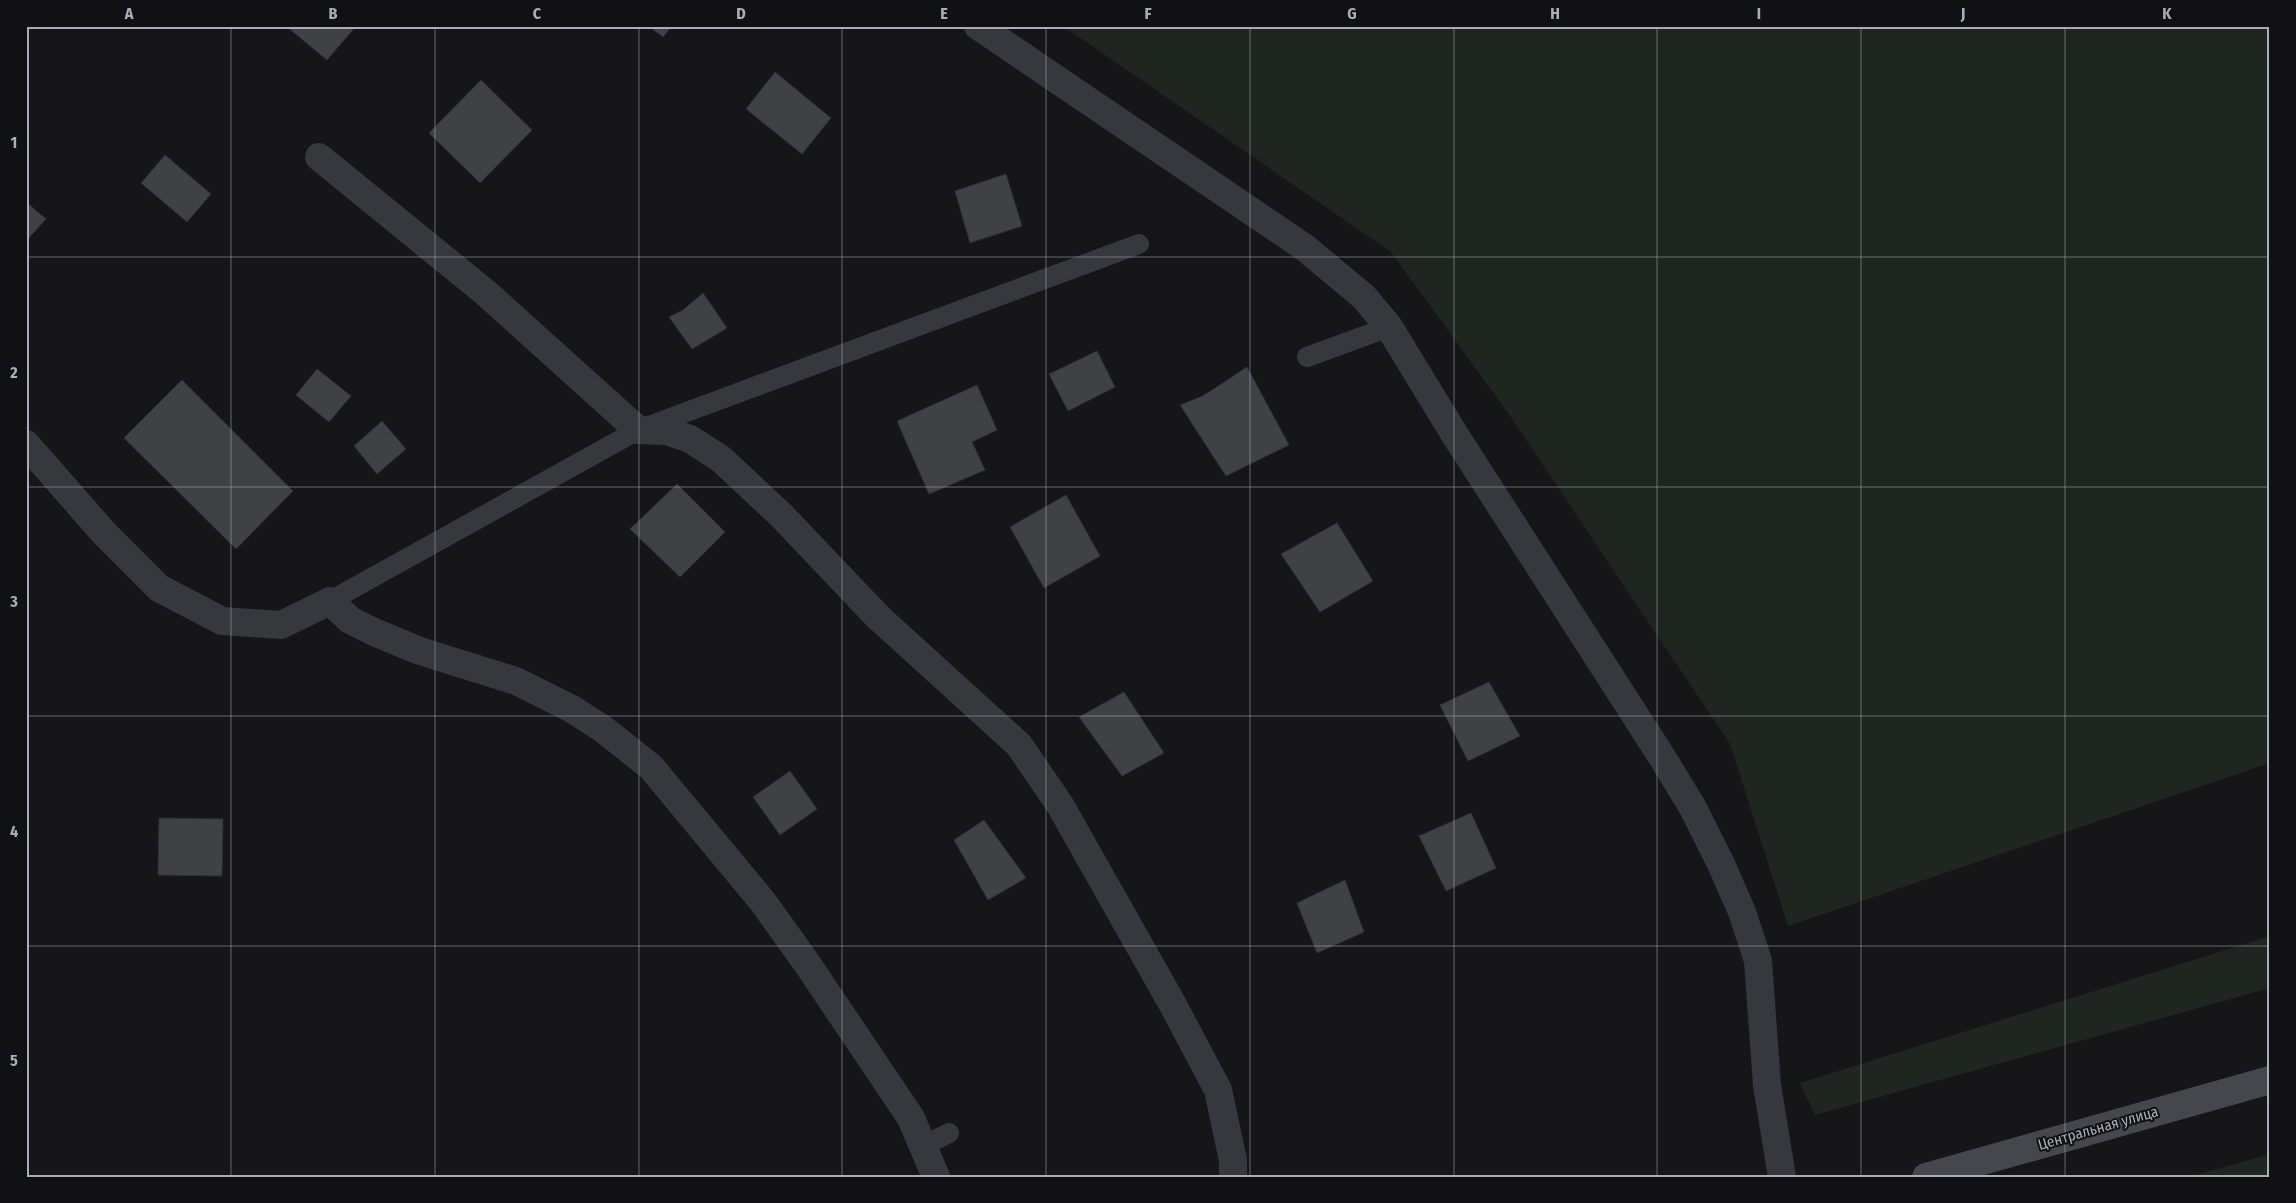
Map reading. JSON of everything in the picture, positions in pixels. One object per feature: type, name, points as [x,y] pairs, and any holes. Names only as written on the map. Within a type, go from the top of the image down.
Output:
[{"type":"main road","name":"Центральная улица","points":[[1926,1177],[2270,1080]]},
{"type":"street","points":[[978,26],[1304,247],[1364,297],[1389,327],[1455,435],[1662,757],[1693,808],[1721,864],[1742,912],[1758,961],[1768,1084],[1782,1177]]},
{"type":"street","points":[[319,157],[486,293],[638,430],[667,431],[690,439],[721,459],[782,516],[878,617],[1019,745],[1064,813],[1174,1005],[1218,1090],[1234,1177]]},
{"type":"street","points":[[26,444],[104,533],[159,588],[222,621],[281,625],[330,601],[350,620],[374,632],[420,651],[516,681],[572,709],[603,729],[651,767],[763,902],[801,954],[911,1118],[936,1177]]},
{"type":"lane","points":[[330,601],[638,430],[1138,244]]},
{"type":"lane","points":[[1307,357],[1389,327]]},
{"type":"lane","points":[[923,1146],[949,1133]]},
{"type":"shaded area","points":[[1063,26],[2270,26],[2270,763],[1788,926],[1730,744],[1508,413],[1391,252]]},
{"type":"shaded area","points":[[2270,936],[2270,988],[1815,1115],[1800,1083]]},
{"type":"shaded area","points":[[2270,1154],[2270,1177],[2188,1177]]},
{"type":"building","points":[[286,26],[356,26],[327,60]]},
{"type":"building","points":[[649,26],[672,26],[663,37]]},
{"type":"building","points":[[775,72],[831,118],[802,154],[746,109]]},
{"type":"building","points":[[481,80],[532,130],[480,183],[429,133]]},
{"type":"building","points":[[165,155],[211,194],[187,222],[141,183]]},
{"type":"building","points":[[1006,174],[1022,226],[970,243],[955,191]]},
{"type":"building","points":[[26,202],[46,219],[26,241]]},
{"type":"building","points":[[703,293],[727,328],[692,349],[669,317],[683,310]]},
{"type":"building","points":[[1097,351],[1115,387],[1068,411],[1049,374]]},
{"type":"building","points":[[1247,367],[1289,445],[1226,476],[1180,405],[1203,396]]},
{"type":"building","points":[[317,369],[351,396],[329,422],[296,395]]},
{"type":"building","points":[[182,380],[293,491],[236,549],[124,438]]},
{"type":"building","points":[[977,385],[997,430],[972,442],[985,470],[929,494],[897,421]]},
{"type":"building","points":[[382,421],[406,449],[377,474],[354,446]]},
{"type":"building","points":[[677,484],[725,532],[680,577],[630,529]]},
{"type":"building","points":[[1066,495],[1100,556],[1044,588],[1010,527]]},
{"type":"building","points":[[1337,523],[1373,581],[1320,612],[1281,554]]},
{"type":"building","points":[[1489,682],[1520,736],[1468,761],[1440,705]]},
{"type":"building","points":[[1124,692],[1164,753],[1122,776],[1079,717]]},
{"type":"building","points":[[790,771],[817,809],[780,835],[753,797]]},
{"type":"building","points":[[1471,813],[1496,868],[1446,891],[1419,836]]},
{"type":"building","points":[[159,818],[223,819],[222,876],[158,875]]},
{"type":"building","points":[[984,820],[1026,878],[988,900],[954,840]]},
{"type":"building","points":[[1345,880],[1364,932],[1317,953],[1297,903]]}]
